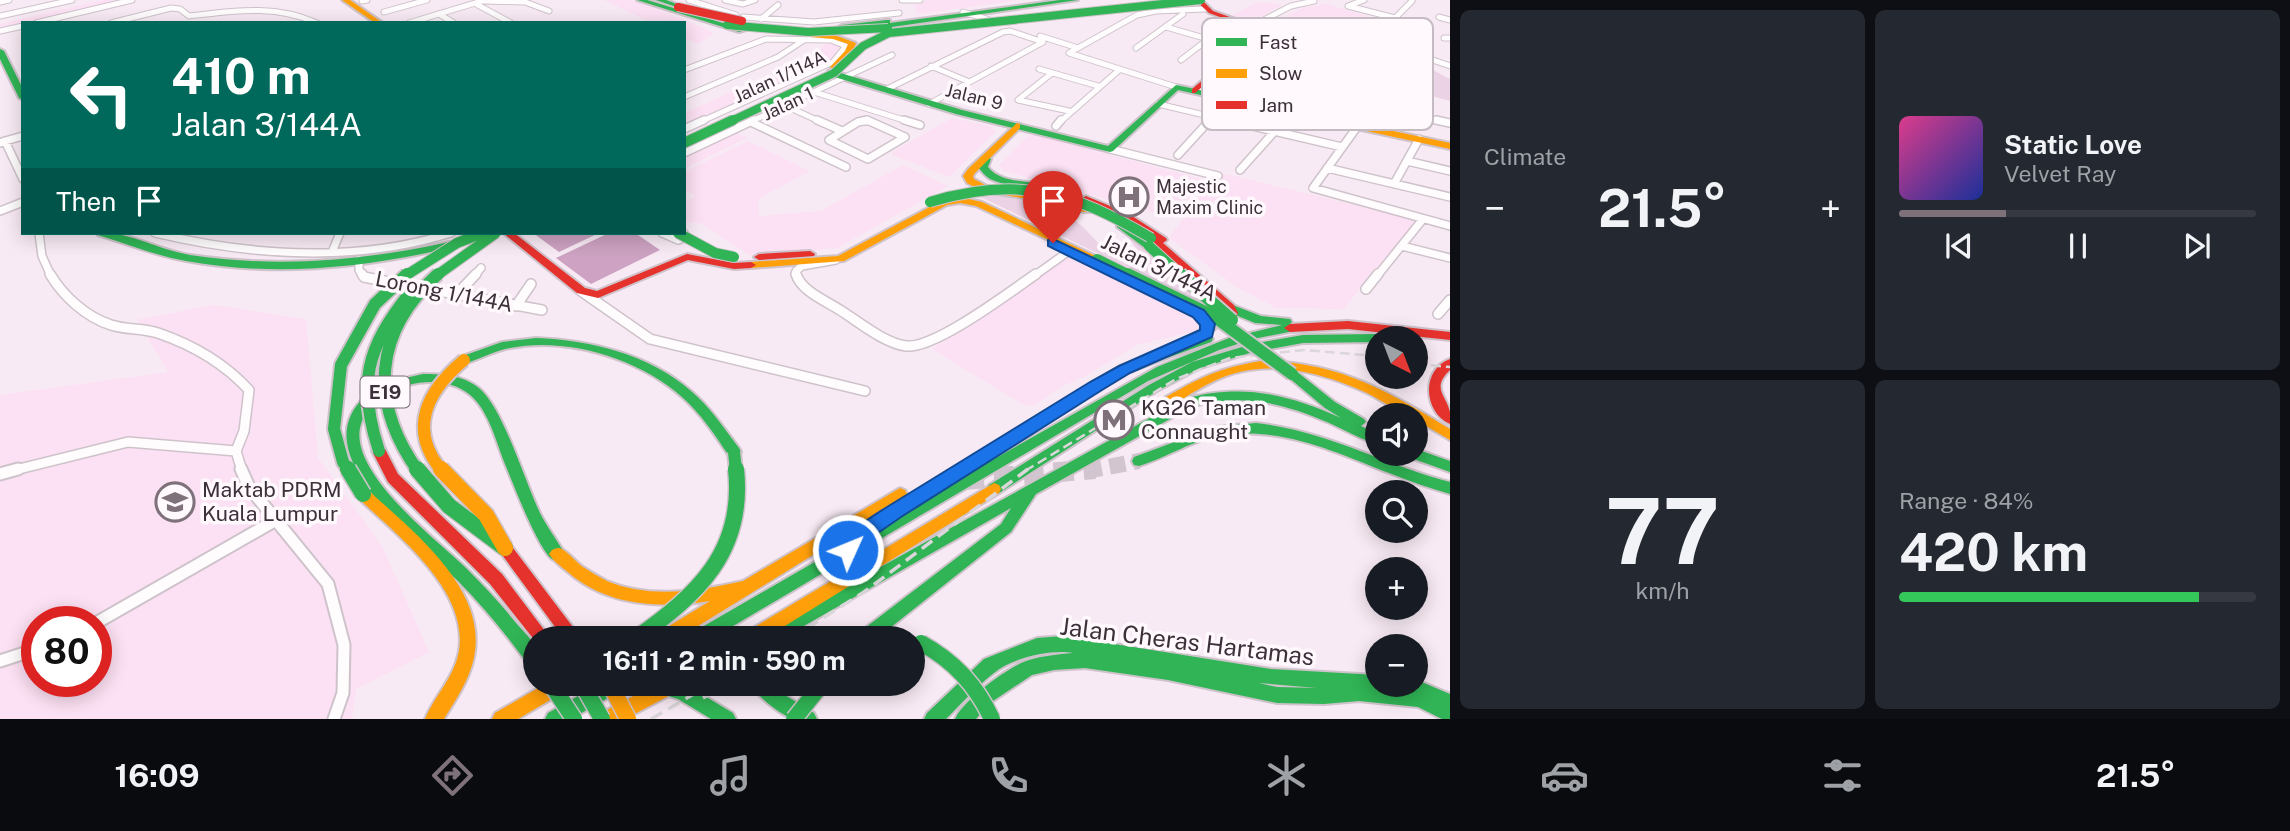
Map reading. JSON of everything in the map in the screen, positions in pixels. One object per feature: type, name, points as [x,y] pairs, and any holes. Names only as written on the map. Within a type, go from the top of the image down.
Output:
[{"type":"main road","points":[[345,0],[382,17]]},
{"type":"main road","points":[[640,0],[725,27],[764,33],[824,35],[852,43],[851,48],[829,73],[686,141]]},
{"type":"main road","points":[[647,0],[744,29],[847,33],[1105,0]]},
{"type":"main road","points":[[647,0],[744,28],[888,33],[1200,2]]},
{"type":"main road","points":[[658,0],[683,3],[771,26],[919,27]]},
{"type":"main road","points":[[658,0],[744,25],[782,28],[835,24],[859,32],[1046,0]]},
{"type":"main road","points":[[966,13],[1075,0]]},
{"type":"main road","points":[[946,26],[989,26],[1091,15],[1136,5],[1144,0]]},
{"type":"main road","points":[[841,61],[872,39],[888,32],[1171,0]]},
{"type":"main road","points":[[1182,0],[1200,2],[1235,18]]},
{"type":"main road","points":[[683,3],[748,25],[846,31],[862,38],[859,32]]},
{"type":"main road","points":[[686,141],[834,73],[859,32]]},
{"type":"main road","name":"Jalan 1/114A","points":[[686,141],[748,106],[831,73],[860,54],[862,48],[859,32]]},
{"type":"main road","points":[[2,59],[21,94]]},
{"type":"main road","name":"Jalan 9","points":[[831,73],[929,104],[1110,149]]},
{"type":"main road","points":[[1197,90],[1202,86]]},
{"type":"main road","points":[[1110,149],[1176,87],[1202,91]]},
{"type":"main road","points":[[987,119],[1002,128],[1006,138]]},
{"type":"main road","points":[[1017,127],[986,159],[972,169],[968,176],[970,181],[987,190],[1065,192],[1125,216],[1159,237],[1187,263],[1196,276]]},
{"type":"main road","points":[[1372,130],[1450,146]]},
{"type":"main road","points":[[1006,138],[1026,131],[1042,132]]},
{"type":"main road","name":"Jalan 3/144A","points":[[682,235],[715,253],[734,257],[835,253],[861,242],[930,202],[971,187],[998,186],[1046,192],[1096,207],[1132,225],[1196,276],[1230,308]]},
{"type":"main road","points":[[1019,189],[1097,213],[1150,242],[1292,374],[1330,405],[1365,424]]},
{"type":"main road","name":"Jalan 3/144A","points":[[581,291],[598,295],[608,292],[687,257],[734,266],[840,259],[952,201],[969,201],[1097,259],[1215,317],[1292,374]]},
{"type":"main road","name":"Jalan 3/144A","points":[[1000,215],[1205,318]]},
{"type":"main road","points":[[108,235],[155,250],[226,263],[299,266],[416,254],[442,248],[475,235]]},
{"type":"main road","points":[[434,719],[448,703],[464,671],[469,643],[462,602],[449,582],[363,494],[343,462],[334,429],[337,387],[341,365],[375,304],[410,271],[475,235]]},
{"type":"main road","name":"E19","points":[[490,235],[455,252],[424,276],[393,311],[377,342],[364,398],[375,439],[393,478],[496,579],[533,626]]},
{"type":"main road","name":"E19","points":[[491,235],[433,279],[407,310],[394,332],[384,373],[390,425],[410,466],[435,497],[474,532],[505,548],[564,626]]},
{"type":"main road","points":[[511,235],[581,291]]},
{"type":"main road","points":[[1205,318],[1216,322],[1229,320],[1232,317],[1230,308]]},
{"type":"main road","points":[[1230,308],[1259,320],[1391,327],[1450,336]]},
{"type":"main road","points":[[1182,346],[1207,333],[1209,328],[1205,318]]},
{"type":"main road","points":[[853,547],[871,527],[894,512],[1096,386],[1152,357],[1222,335],[1268,328],[1334,324]]},
{"type":"main road","points":[[718,626],[1109,396],[1172,363],[1218,346],[1287,328]]},
{"type":"main road","points":[[770,626],[1153,388],[1196,365],[1252,348],[1303,339],[1365,338]]},
{"type":"main road","points":[[1428,342],[1450,345]]},
{"type":"main road","points":[[505,548],[488,517],[430,456],[424,437],[422,419],[426,399],[451,368],[464,359],[516,343],[550,343],[621,358],[652,370],[679,388],[706,412],[734,452],[740,472],[741,497],[737,523],[707,581],[678,609],[654,626]]},
{"type":"main road","points":[[1450,363],[1440,368],[1432,380],[1432,394],[1450,419]]},
{"type":"main road","points":[[1086,458],[1102,439],[1207,380],[1231,370],[1259,365],[1294,366],[1353,381],[1402,404],[1450,435]]},
{"type":"main road","points":[[523,645],[504,619],[465,577],[398,513],[375,486],[356,456],[351,438],[358,412],[375,396],[403,382],[428,379],[458,382],[467,386],[482,400],[555,551],[572,570],[593,584],[618,593],[684,600],[710,597],[748,587]]},
{"type":"main road","points":[[790,626],[1189,402],[1220,394],[1254,394],[1296,405],[1365,434]]},
{"type":"main road","points":[[1139,461],[1223,430],[1274,429],[1336,443],[1420,481],[1450,488]]},
{"type":"main road","points":[[1428,452],[1450,462]]},
{"type":"main road","points":[[1428,457],[1450,462]]},
{"type":"main road","points":[[881,626],[1006,528],[1032,489]]},
{"type":"main road","points":[[684,626],[900,494]]},
{"type":"main road","name":"Jalan Cheras Hartamas","points":[[933,719],[990,665],[1037,646],[1064,644],[1270,677],[1365,682]]},
{"type":"main road","points":[[925,646],[935,649],[963,671],[988,707],[992,719]]},
{"type":"main road","name":"Jalan Cheras Hartamas","points":[[964,719],[984,697],[1028,668],[1054,662],[1085,660],[1168,672],[1277,695],[1324,696],[1359,693],[1420,699],[1450,714]]},
{"type":"main road","points":[[1192,663],[1200,673],[1245,688]]},
{"type":"main road","points":[[1428,693],[1450,703]]},
{"type":"main road","points":[[501,719],[540,696]]},
{"type":"main road","points":[[559,696],[574,719]]},
{"type":"main road","points":[[547,719],[578,696]]},
{"type":"main road","points":[[590,696],[605,719],[651,696]]},
{"type":"main road","points":[[554,719],[595,696]]},
{"type":"main road","points":[[616,696],[628,719]]},
{"type":"main road","points":[[689,696],[727,719]]},
{"type":"main road","points":[[773,696],[808,719]]},
{"type":"main road","points":[[783,719],[800,696]]},
{"type":"main road","points":[[794,719],[812,696]]},
{"type":"street","points":[[0,2],[9,0]]},
{"type":"street","points":[[0,16],[72,0]]},
{"type":"street","points":[[44,21],[132,0]]},
{"type":"street","points":[[382,17],[427,0]]},
{"type":"street","points":[[416,21],[485,0],[525,2],[549,11]]},
{"type":"street","points":[[724,0],[743,5],[753,0]]},
{"type":"street","points":[[731,0],[753,0]]},
{"type":"street","points":[[902,0],[918,1]]},
{"type":"street","points":[[1297,0],[1309,1]]},
{"type":"street","points":[[1364,0],[1348,6],[1395,18],[1412,1]]},
{"type":"street","points":[[1268,18],[1291,6],[1309,1]]},
{"type":"street","points":[[1176,87],[1069,54],[1145,13],[1200,2]]},
{"type":"street","points":[[683,3],[739,16],[835,24],[899,13]]},
{"type":"street","points":[[476,4],[507,21]]},
{"type":"street","points":[[761,19],[778,5]]},
{"type":"street","points":[[119,21],[166,9],[180,9],[192,15],[223,8],[271,6],[303,12],[314,21]]},
{"type":"street","points":[[966,13],[1078,48]]},
{"type":"street","points":[[439,14],[451,21]]},
{"type":"street","points":[[1136,48],[1183,14]]},
{"type":"street","points":[[1439,17],[1450,20]]},
{"type":"street","points":[[0,31],[21,26]]},
{"type":"street","points":[[1166,27],[1202,36]]},
{"type":"street","points":[[885,90],[1007,31],[1041,39],[1043,43],[967,81],[929,104]]},
{"type":"street","points":[[686,69],[756,40],[836,41],[845,44],[846,48],[833,62],[748,106],[686,128]]},
{"type":"street","points":[[686,96],[789,52],[804,40]]},
{"type":"street","points":[[1181,60],[1202,44]]},
{"type":"street","name":"Jalan 1","points":[[686,152],[892,55]]},
{"type":"street","points":[[1433,60],[1450,66]]},
{"type":"street","points":[[931,66],[967,81]]},
{"type":"street","points":[[1039,69],[1098,86]]},
{"type":"street","points":[[1056,126],[1069,111],[1119,70]]},
{"type":"street","points":[[1052,73],[1018,100],[1069,111]]},
{"type":"street","points":[[1197,90],[1202,91]]},
{"type":"street","points":[[814,92],[920,125]]},
{"type":"street","points":[[1158,104],[1202,115]]},
{"type":"street","points":[[786,106],[842,131],[867,120],[905,137],[866,158],[829,140],[842,131]]},
{"type":"street","points":[[751,122],[846,167]]},
{"type":"street","points":[[1178,155],[1202,129]]},
{"type":"street","points":[[1265,130],[1342,147]]},
{"type":"street","points":[[1355,130],[1313,188],[1322,194],[1450,226]]},
{"type":"street","points":[[1240,170],[1274,132]]},
{"type":"street","points":[[21,137],[3,142],[21,175]]},
{"type":"street","points":[[1394,184],[1419,139]]},
{"type":"street","points":[[1110,149],[1218,176]]},
{"type":"street","points":[[1407,161],[1450,171]]},
{"type":"street","points":[[1327,168],[1450,197]]},
{"type":"street","points":[[0,211],[21,203]]},
{"type":"street","points":[[1366,289],[1423,219]]},
{"type":"street","points":[[39,235],[43,260],[54,281],[72,300],[98,320],[112,325],[148,330],[184,344],[241,380],[249,390],[248,409],[236,451],[237,461],[249,486],[328,584],[344,645],[343,693],[334,719]]},
{"type":"street","points":[[162,235],[190,243],[297,253],[409,246],[445,235]]},
{"type":"street","points":[[332,252],[339,235]]},
{"type":"street","points":[[667,235],[678,240],[684,235]]},
{"type":"street","points":[[1402,246],[1450,258]]},
{"type":"street","points":[[840,259],[802,267],[796,271],[797,278],[804,287],[903,345],[911,347],[929,342],[982,310],[1069,251]]},
{"type":"street","name":"Lorong 1/144A","points":[[362,261],[364,277],[542,310]]},
{"type":"street","points":[[457,294],[481,268]]},
{"type":"street","points":[[516,306],[531,284]]},
{"type":"street","points":[[581,291],[635,331],[659,342],[865,391]]},
{"type":"street","points":[[604,307],[602,299],[608,292]]},
{"type":"street","points":[[1438,314],[1450,300]]},
{"type":"street","points":[[0,474],[128,442],[236,451]]},
{"type":"street","points":[[112,614],[276,520]]},
{"type":"street","points":[[0,661],[21,654]]},
{"type":"shaded area","points":[[103,0],[130,0],[41,21],[21,21],[21,26],[0,31],[0,24]]},
{"type":"shaded area","points":[[604,0],[631,0],[681,18],[714,33],[698,44],[686,39],[686,21],[648,21]]},
{"type":"shaded area","points":[[927,0],[1020,0],[918,14],[914,5]]},
{"type":"shaded area","points":[[1258,2],[1282,5],[1258,18],[1230,17]]},
{"type":"shaded area","points":[[1327,4],[1370,17],[1284,18],[1301,8]]},
{"type":"shaded area","points":[[827,41],[844,45],[831,62],[686,127],[686,112],[807,59]]},
{"type":"shaded area","points":[[1433,70],[1450,79],[1450,101],[1433,96]]},
{"type":"shaded area","points":[[952,118],[990,126],[996,131],[949,177],[892,155],[892,152]]},
{"type":"shaded area","points":[[734,131],[747,138],[686,168],[686,154]]},
{"type":"shaded area","points":[[1035,135],[1201,179],[1174,218],[1004,171],[999,165],[1026,137]]},
{"type":"shaded area","points":[[748,141],[810,171],[758,199],[759,216],[821,211],[903,165],[948,186],[837,248],[749,255],[700,223],[686,222],[686,201],[696,196],[686,190],[686,171]]},
{"type":"shaded area","points":[[1217,172],[1417,220],[1343,309],[1276,308],[1237,287],[1169,238]]},
{"type":"shaded area","points":[[975,188],[1058,212],[1078,223],[1099,244],[1114,254],[1137,256],[1136,248],[1123,230],[1215,310],[985,199],[971,195]]},
{"type":"shaded area","points":[[536,235],[595,235],[559,252]]},
{"type":"shaded area","points":[[605,235],[638,235],[660,250],[591,284],[556,258]]},
{"type":"shaded area","points":[[1070,254],[1199,318],[1201,330],[1137,345],[1033,406],[1022,404],[932,349]]},
{"type":"shaded area","name":"Maktab PDRM Kuala Lumpur","points":[[213,305],[306,319],[318,458],[382,546],[429,652],[356,689],[352,719],[0,719],[0,395],[168,372],[137,320]]},
{"type":"tunnel","points":[[1086,471],[1139,461]]},
{"type":"tunnel","points":[[964,480],[1095,469]]},
{"type":"railway","points":[[1027,470],[1176,379],[1230,358],[1304,350],[1365,355]]},
{"type":"railway","points":[[1428,365],[1450,367]]},
{"type":"railway","points":[[810,626],[864,592],[1027,470]]},
{"type":"railway","points":[[651,719],[690,696]]},
{"type":"traffic: fast","points":[[640,0],[742,30]]},
{"type":"traffic: fast","points":[[659,0],[690,10]]},
{"type":"traffic: fast","points":[[878,27],[1075,0]]},
{"type":"traffic: fast","points":[[686,142],[834,73],[863,46],[889,33],[1201,0]]},
{"type":"traffic: fast","points":[[842,27],[887,22]]},
{"type":"traffic: fast","points":[[727,25],[767,31],[808,32],[888,28]]},
{"type":"traffic: fast","points":[[0,51],[21,94]]},
{"type":"traffic: fast","points":[[831,73],[959,112],[1110,149],[1176,87],[1202,93]]},
{"type":"traffic: fast","points":[[986,159],[983,167],[992,176],[1035,186]]},
{"type":"traffic: fast","points":[[930,202],[989,188],[1045,192],[1098,209],[1151,238]]},
{"type":"traffic: fast","points":[[1121,225],[1149,246]]},
{"type":"traffic: fast","points":[[109,235],[186,258],[263,266],[299,266],[396,257],[449,245]]},
{"type":"traffic: fast","points":[[363,494],[343,462],[334,429],[341,365],[375,304],[410,271],[457,243],[477,235]]},
{"type":"traffic: fast","points":[[493,235],[443,269],[420,291],[402,317],[387,353],[384,387],[390,420],[404,451],[424,480],[476,529],[505,548]]},
{"type":"traffic: fast","points":[[682,235],[715,253],[734,257]]},
{"type":"traffic: fast","points":[[1149,246],[1232,320]]},
{"type":"traffic: fast","points":[[1097,259],[1215,317],[1292,374]]},
{"type":"traffic: fast","points":[[379,451],[367,406],[368,367],[382,331],[410,293]]},
{"type":"traffic: fast","points":[[1230,308],[1259,320],[1286,322]]},
{"type":"traffic: fast","points":[[1194,340],[1209,329],[1205,318]]},
{"type":"traffic: fast","points":[[718,626],[1144,378],[1215,347],[1290,328]]},
{"type":"traffic: fast","points":[[994,489],[1153,388],[1196,365],[1252,348],[1303,339],[1365,338]]},
{"type":"traffic: fast","points":[[897,510],[1124,369],[1207,339]]},
{"type":"traffic: fast","points":[[464,360],[502,346],[536,342],[579,345],[621,357],[678,387],[709,417],[734,452]]},
{"type":"traffic: fast","points":[[1292,374],[1330,405],[1359,422]]},
{"type":"traffic: fast","points":[[523,644],[484,597],[404,520],[374,486],[360,463],[355,445],[353,428],[358,412],[370,399],[403,382],[442,379],[459,382],[473,390],[493,417],[534,516],[557,554]]},
{"type":"traffic: fast","points":[[789,626],[1189,402],[1215,396],[1263,397],[1308,409],[1365,434]]},
{"type":"traffic: fast","points":[[1139,461],[1215,432],[1256,428],[1313,438],[1421,480],[1450,488]]},
{"type":"traffic: fast","points":[[654,626],[703,583],[718,562],[729,539],[736,514],[738,485],[734,452]]},
{"type":"traffic: fast","points":[[1428,459],[1450,467]]},
{"type":"traffic: fast","points":[[880,626],[1006,528],[1031,491]]},
{"type":"traffic: fast","points":[[933,719],[990,665],[1037,646],[1064,644],[1271,677],[1365,682]]},
{"type":"traffic: fast","points":[[925,645],[964,674],[980,695],[992,719]]},
{"type":"traffic: fast","points":[[964,719],[984,697],[1028,668],[1054,662],[1085,660],[1168,672],[1277,695],[1324,696],[1359,693],[1420,699],[1450,714]]},
{"type":"traffic: fast","points":[[1428,693],[1450,703]]},
{"type":"traffic: fast","points":[[559,696],[574,719]]},
{"type":"traffic: fast","points":[[589,696],[602,719]]},
{"type":"traffic: fast","points":[[554,719],[595,696]]},
{"type":"traffic: fast","points":[[689,696],[727,719]]},
{"type":"traffic: fast","points":[[773,696],[808,719]]},
{"type":"traffic: fast","points":[[794,719],[812,696]]},
{"type":"traffic: slow","points":[[345,0],[377,21]]},
{"type":"traffic: slow","points":[[813,35],[834,37],[852,43],[849,52],[834,67]]},
{"type":"traffic: slow","points":[[1017,126],[971,171],[968,176],[970,181],[987,190],[1058,200],[1088,210]]},
{"type":"traffic: slow","points":[[1374,130],[1450,146]]},
{"type":"traffic: slow","points":[[751,265],[840,259],[944,203],[960,200],[979,204],[1097,259]]},
{"type":"traffic: slow","points":[[464,360],[432,394],[423,421],[424,436],[437,465],[486,515],[505,548]]},
{"type":"traffic: slow","points":[[1169,401],[1231,370],[1261,365],[1290,365],[1346,379],[1400,404],[1450,435]]},
{"type":"traffic: slow","points":[[770,626],[994,489]]},
{"type":"traffic: slow","points":[[363,494],[416,544],[438,569],[456,594],[466,621],[467,650],[457,683],[434,719]]},
{"type":"traffic: slow","points":[[683,626],[900,494]]},
{"type":"traffic: slow","points":[[557,554],[578,572],[600,585],[646,598],[696,597],[748,587]]},
{"type":"traffic: slow","points":[[501,719],[540,696]]},
{"type":"traffic: slow","points":[[616,696],[628,719]]},
{"type":"traffic: slow","points":[[607,719],[651,696]]},
{"type":"traffic: jam","points":[[1198,0],[1211,12],[1228,18]]},
{"type":"traffic: jam","points":[[678,7],[742,21]]},
{"type":"traffic: jam","points":[[1195,91],[1202,85]]},
{"type":"traffic: jam","points":[[1086,199],[1125,216],[1162,240]]},
{"type":"traffic: jam","points":[[511,235],[581,291],[598,295],[687,257],[734,266],[751,265]]},
{"type":"traffic: jam","points":[[1151,238],[1230,308],[1232,313],[1229,319]]},
{"type":"traffic: jam","points":[[759,257],[810,254]]},
{"type":"traffic: jam","points":[[1290,328],[1348,325],[1450,336]]},
{"type":"traffic: jam","points":[[1450,363],[1442,369],[1435,383],[1436,397],[1450,419]]},
{"type":"traffic: jam","points":[[379,451],[393,478],[496,579],[533,626]]},
{"type":"traffic: jam","points":[[505,548],[564,626]]},
{"type":"place","name":"Majestic Maxim Clinic","points":[[1129,197]]},
{"type":"place","name":"KG26 Taman Connaught","points":[[1114,420]]},
{"type":"place","name":"Maktab PDRM Kuala Lumpur","points":[[175,502]]},
{"type":"route","points":[[848,550],[871,527],[1124,369],[1207,333],[1209,328],[1205,318],[1053,243]]}]
